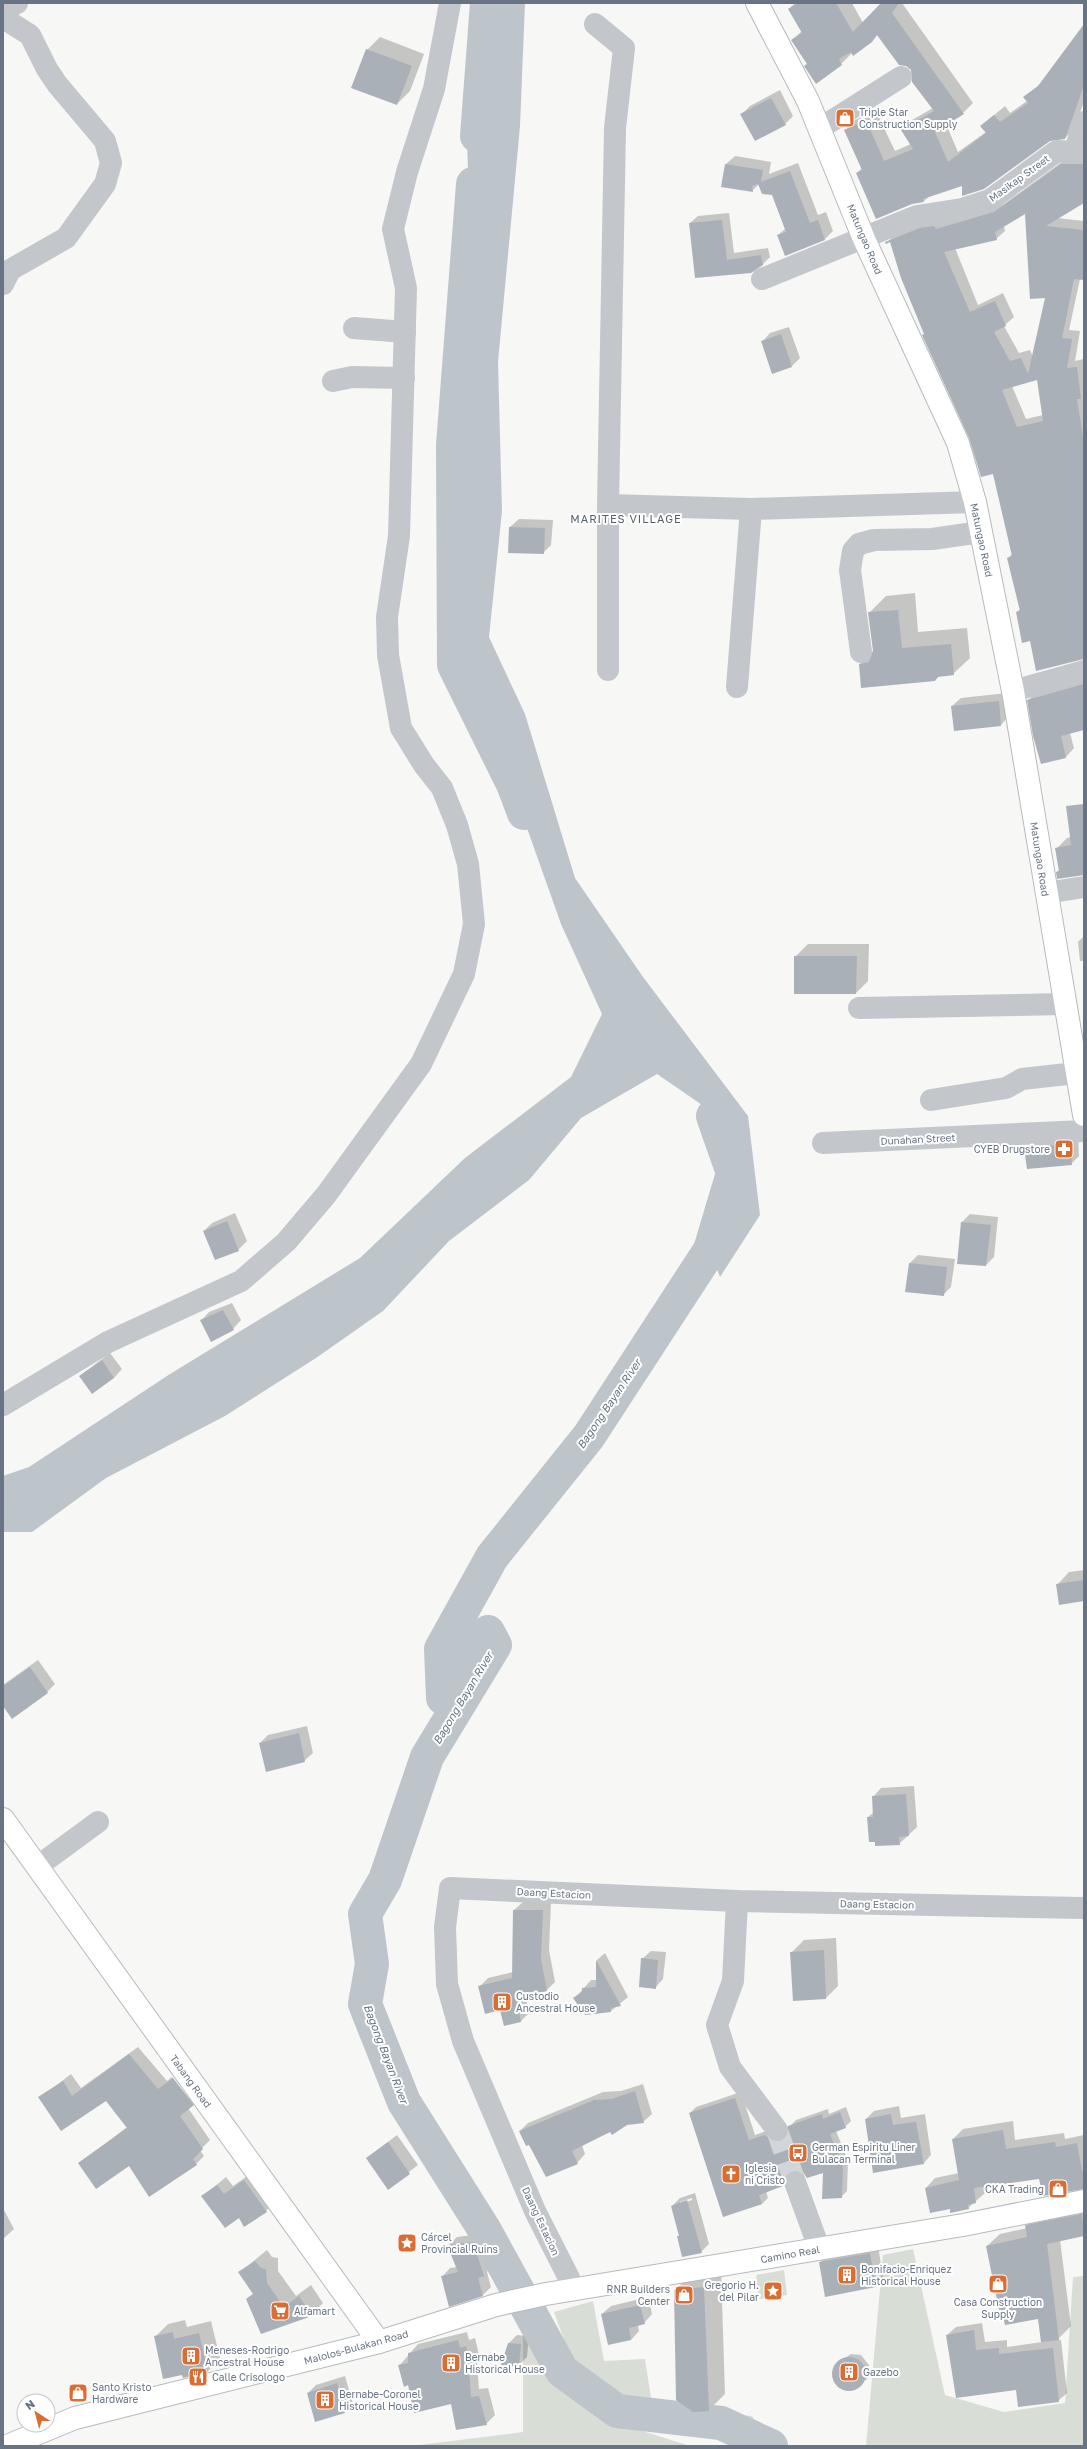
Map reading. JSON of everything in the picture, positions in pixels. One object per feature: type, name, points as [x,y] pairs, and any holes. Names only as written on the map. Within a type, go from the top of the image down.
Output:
[{"type":"main road","name":"Matungao Road","points":[[757,3],[808,101],[864,239],[958,443],[975,502],[1013,691],[1084,1115]]},
{"type":"main road","name":"Tabang Road","points":[[3,1819],[379,2342]]},
{"type":"main road","name":"Camino Real","points":[[496,2305],[574,2288],[971,2223],[1084,2201]]},
{"type":"main road","name":"Malolos-Bulakan Road","points":[[7,2446],[75,2418],[379,2342],[496,2305]]},
{"type":"street","points":[[3,11],[17,3]]},
{"type":"street","points":[[3,1404],[108,1342],[241,1281],[286,1242],[326,1195],[421,1064],[464,974],[474,924],[468,864],[457,825],[442,788],[424,766],[401,728],[388,655],[387,617],[399,536],[406,288],[393,229],[408,172],[434,89],[450,3]]},
{"type":"street","points":[[3,18],[30,35],[47,69],[57,84],[105,141],[111,163],[105,184],[66,238],[10,270],[3,284]]},
{"type":"street","points":[[595,24],[624,48],[615,128],[608,505],[608,670]]},
{"type":"street","points":[[819,129],[901,77]]},
{"type":"street","points":[[1080,151],[1084,122]]},
{"type":"street","name":"Masikap Street","points":[[762,279],[864,239],[917,216],[962,209],[990,200],[1057,150],[1080,151]]},
{"type":"street","points":[[354,328],[405,332]]},
{"type":"street","points":[[333,381],[352,378],[404,378]]},
{"type":"street","points":[[608,505],[751,509],[975,502]]},
{"type":"street","points":[[737,687],[751,509]]},
{"type":"street","points":[[861,652],[850,570],[853,551],[859,544],[874,540],[932,538],[981,532]]},
{"type":"street","points":[[1013,691],[1084,672]]},
{"type":"street","points":[[1046,893],[1084,887]]},
{"type":"street","points":[[859,1008],[1065,1004]]},
{"type":"street","points":[[931,1100],[1006,1088],[1022,1079],[1076,1073]]},
{"type":"street","name":"Dunahan Street","points":[[823,1143],[1084,1132]]},
{"type":"street","points":[[38,1866],[98,1822]]},
{"type":"street","name":"Daang Estacion","points":[[574,2288],[535,2211],[464,2041],[447,1984],[445,1927],[450,1888],[737,1901],[1084,1908]]},
{"type":"street","points":[[737,1901],[733,1981],[717,2025],[730,2067],[777,2130]]},
{"type":"street","points":[[796,2182],[819,2248]]},
{"type":"shaded area","points":[[504,3],[525,3],[520,126],[498,362],[502,511],[489,637],[525,714],[575,878],[643,977],[748,1116],[760,1215],[720,1277],[707,1242],[729,1162],[705,1107],[657,1074],[581,1118],[529,1180],[449,1241],[383,1311],[316,1358],[225,1416],[106,1478],[32,1532],[3,1532],[3,1476],[29,1467],[170,1374],[360,1258],[465,1158],[571,1077],[602,1014],[561,924],[500,752],[448,630],[463,552],[450,445],[473,316],[467,141]]},
{"type":"shaded area","points":[[913,2249],[945,2395],[1004,2412],[1065,2403],[1073,2277],[1084,2276],[1084,2446],[866,2446],[883,2255]]},
{"type":"shaded area","points":[[784,2270],[787,2295],[759,2299],[756,2275]]},
{"type":"shaded area","points":[[593,2301],[604,2361],[645,2359],[651,2398],[679,2402],[693,2412],[709,2411],[752,2416],[763,2433],[731,2422],[618,2405],[575,2370],[554,2312]]},
{"type":"shaded area","points":[[523,2329],[565,2382],[617,2423],[690,2446],[411,2446],[523,2432]]},
{"type":"building","points":[[798,3],[836,3],[853,32],[881,3],[899,3],[892,13],[964,114],[935,132],[948,162],[986,133],[980,126],[994,115],[1000,122],[1028,103],[1023,97],[1038,86],[1084,24],[1084,85],[1065,139],[1050,141],[984,189],[962,196],[962,186],[923,199],[924,202],[912,204],[876,219],[856,173],[862,170],[844,130],[866,120],[884,161],[913,149],[901,130],[934,111],[912,82],[911,70],[906,66],[899,65],[877,35],[872,42],[853,56],[851,52],[839,59],[842,65],[816,84],[804,66],[807,64],[791,40],[802,33],[788,9]]},
{"type":"building","points":[[366,49],[412,66],[397,105],[351,88]]},
{"type":"building","points":[[771,98],[786,125],[755,141],[740,114]]},
{"type":"building","points":[[725,164],[763,170],[761,182],[790,171],[810,223],[818,220],[825,240],[785,256],[777,235],[786,232],[772,195],[762,194],[758,184],[752,186],[753,192],[721,187]]},
{"type":"building","points":[[1061,164],[1084,164],[1084,203],[1046,226],[1084,230],[1084,280],[1074,279],[1062,338],[1072,339],[1067,368],[1077,367],[1081,399],[1077,399],[1084,443],[1084,659],[1036,671],[1030,641],[1022,643],[1016,612],[1020,611],[1007,558],[1012,556],[993,474],[981,477],[969,438],[922,335],[924,334],[901,278],[890,242],[886,244],[885,242],[920,228],[934,226],[936,229],[994,212]],"holes":[[[1025,214],[1030,299],[1045,298],[1028,374],[1021,358],[1010,361],[994,332],[1006,326],[995,301],[970,312],[944,252],[997,240],[995,232]],[[1037,380],[1043,421],[1017,427],[1002,390]]]},
{"type":"building","points":[[722,220],[727,260],[761,255],[763,265],[751,273],[695,278],[689,223]]},
{"type":"building","points":[[781,334],[792,367],[772,374],[761,341]]},
{"type":"building","points":[[509,527],[545,528],[544,554],[508,553]]},
{"type":"building","points":[[898,610],[902,648],[951,644],[954,675],[938,677],[935,681],[861,688],[859,664],[869,662],[873,651],[868,612]]},
{"type":"building","points":[[1084,684],[1084,730],[1061,736],[1066,758],[1041,764],[1033,736],[1027,700]]},
{"type":"building","points":[[999,701],[1001,726],[954,731],[951,706]]},
{"type":"building","points":[[1084,804],[1084,875],[1057,879],[1056,872],[1059,871],[1055,848],[1071,845],[1066,806]]},
{"type":"building","points":[[794,956],[857,956],[856,994],[794,994]]},
{"type":"building","points":[[1070,1144],[1072,1165],[1027,1169],[1024,1148]]},
{"type":"building","points":[[227,1221],[239,1251],[215,1260],[203,1231]]},
{"type":"building","points":[[961,1222],[991,1225],[986,1266],[957,1264]]},
{"type":"building","points":[[909,1263],[947,1267],[944,1296],[905,1292]]},
{"type":"building","points":[[223,1310],[234,1330],[211,1342],[200,1320]]},
{"type":"building","points":[[102,1360],[114,1378],[92,1394],[79,1376]]},
{"type":"building","points":[[1084,1580],[1084,1601],[1059,1605],[1056,1584]]},
{"type":"building","points":[[30,1667],[48,1693],[12,1719],[3,1706],[3,1686]]},
{"type":"building","points":[[299,1733],[305,1762],[266,1772],[259,1743]]},
{"type":"building","points":[[906,1794],[909,1836],[899,1837],[900,1845],[875,1846],[875,1842],[869,1842],[867,1817],[873,1817],[872,1796]]},
{"type":"building","points":[[513,1910],[543,1910],[541,1959],[547,1991],[520,1998],[522,2006],[518,2007],[521,2022],[504,2026],[500,2010],[485,2014],[478,1986],[512,1978]]},
{"type":"building","points":[[824,1950],[826,1999],[793,2001],[790,1952]]},
{"type":"building","points":[[641,1958],[658,1960],[656,1989],[639,1987]]},
{"type":"building","points":[[596,1960],[621,2006],[611,2008],[611,2012],[585,2015],[573,1998],[582,1992],[582,1988],[596,1987]]},
{"type":"building","points":[[129,2054],[158,2089],[173,2078],[194,2105],[180,2116],[203,2149],[193,2159],[197,2165],[149,2197],[129,2166],[96,2189],[78,2163],[127,2128],[106,2101],[61,2131],[38,2097],[63,2081],[72,2096]]},
{"type":"building","points":[[635,2091],[644,2123],[627,2125],[612,2135],[610,2132],[572,2151],[578,2164],[546,2177],[529,2145],[526,2146],[519,2131],[594,2100],[612,2099]]},
{"type":"building","points":[[735,2098],[749,2140],[765,2135],[772,2141],[779,2142],[788,2135],[788,2126],[822,2114],[823,2119],[840,2112],[846,2128],[830,2134],[843,2167],[842,2198],[822,2199],[823,2173],[807,2178],[803,2172],[791,2170],[785,2174],[783,2186],[759,2195],[762,2204],[723,2217],[689,2113]]},
{"type":"building","points":[[891,2114],[893,2125],[916,2122],[924,2164],[873,2173],[865,2119]]},
{"type":"building","points":[[1003,2130],[1006,2149],[1055,2142],[1056,2147],[1077,2143],[1082,2171],[1084,2171],[1084,2189],[1043,2196],[1039,2179],[974,2188],[976,2203],[968,2205],[969,2209],[950,2213],[950,2209],[930,2213],[925,2188],[959,2180],[952,2139]]},
{"type":"building","points":[[388,2142],[410,2174],[388,2190],[366,2158]]},
{"type":"building","points":[[244,2180],[267,2212],[244,2227],[239,2218],[225,2228],[201,2196],[217,2185],[224,2194]]},
{"type":"building","points":[[687,2200],[702,2253],[682,2257],[677,2236],[679,2236],[671,2206]]},
{"type":"building","points":[[1082,2214],[1084,2236],[1047,2244],[1059,2340],[1041,2342],[1038,2319],[1005,2325],[1002,2310],[999,2310],[986,2246],[1027,2237],[1025,2225]]},
{"type":"building","points":[[473,2242],[484,2276],[478,2278],[483,2296],[449,2307],[441,2276],[458,2272],[447,2245]]},
{"type":"building","name":"Bonifacio-Enriquez Historical House","points":[[870,2253],[876,2287],[825,2297],[819,2262]]},
{"type":"building","name":"Alfamart","points":[[255,2261],[261,2268],[266,2269],[267,2283],[284,2307],[299,2296],[312,2316],[261,2334],[246,2299],[253,2294],[238,2272]]},
{"type":"building","points":[[704,2287],[709,2411],[693,2412],[676,2400],[674,2290]]},
{"type":"building","points":[[640,2305],[645,2324],[629,2328],[631,2340],[608,2345],[601,2314]]},
{"type":"building","points":[[974,2330],[976,2350],[999,2348],[999,2354],[1053,2348],[1059,2402],[1018,2407],[1016,2390],[956,2398],[946,2335]]},
{"type":"building","name":"Meneses-Rodrigo Ancestral House","points":[[173,2332],[174,2339],[199,2333],[208,2372],[183,2378],[182,2375],[163,2379],[154,2336]]},
{"type":"building","points":[[458,2340],[460,2348],[466,2346],[472,2369],[469,2370],[471,2397],[479,2396],[487,2425],[456,2430],[451,2404],[414,2413],[408,2385],[404,2387],[398,2365],[408,2363],[408,2353]]},
{"type":"building","points":[[508,2343],[521,2344],[519,2367],[501,2365]]},
{"type":"building","name":"Gazebo","points":[[846,2357],[852,2357],[856,2358],[863,2364],[866,2374],[865,2381],[859,2388],[852,2391],[846,2391],[842,2390],[835,2384],[832,2377],[832,2371],[833,2367],[839,2360]]},
{"type":"building","name":"Bernabe-Coronel Historical House","points":[[337,2383],[345,2413],[315,2422],[307,2393]]},
{"type":"waterway","points":[[477,136],[487,3]]},
{"type":"waterway","points":[[473,184],[453,445],[454,665],[513,784],[524,813]]},
{"type":"waterway","name":"Bagong Bayan River","points":[[713,1116],[733,1173],[710,1250],[589,1436],[492,1557],[441,1649],[443,1698],[488,1632],[495,1645],[427,1757],[385,1880],[365,1914],[372,1964],[365,2004],[404,2102],[484,2229],[562,2371],[617,2411],[721,2423],[771,2446]]},
{"type":"tunnel","points":[[777,2130],[795,2182]]},
{"type":"place","name":"Triple Star Construction Supply","points":[[845,118]]},
{"type":"place","name":"CYEB Drugstore","points":[[1064,1149]]},
{"type":"place","name":"Custodio Ancestral House","points":[[502,2002]]},
{"type":"place","name":"German Espiritu Liner Bulacan Terminal","points":[[798,2153]]},
{"type":"place","name":"Iglesia ni Cristo","points":[[731,2174]]},
{"type":"place","name":"CKA Trading","points":[[1058,2189]]},
{"type":"place","name":"Cárcel Provincial Ruins","points":[[407,2243]]},
{"type":"place","name":"Bonifacio-Enriquez Historical House","points":[[847,2275]]},
{"type":"place","name":"Casa Construction Supply","points":[[998,2284]]},
{"type":"place","name":"Gregorio H. del Pilar","points":[[773,2291]]},
{"type":"place","name":"RNR Builders Center","points":[[684,2295]]},
{"type":"place","name":"Alfamart","points":[[280,2311]]},
{"type":"place","name":"Meneses-Rodrigo Ancestral House","points":[[191,2356]]},
{"type":"place","name":"Bernabe Historical House","points":[[451,2363]]},
{"type":"place","name":"Gazebo","points":[[849,2372]]},
{"type":"place","name":"Calle Crisologo","points":[[198,2377]]},
{"type":"place","name":"Santo Kristo Hardware","points":[[78,2393]]},
{"type":"place","name":"Bernabe-Coronel Historical House","points":[[325,2400]]},
{"type":"district","name":"MARITES VILLAGE","points":[[626,519]]}]
